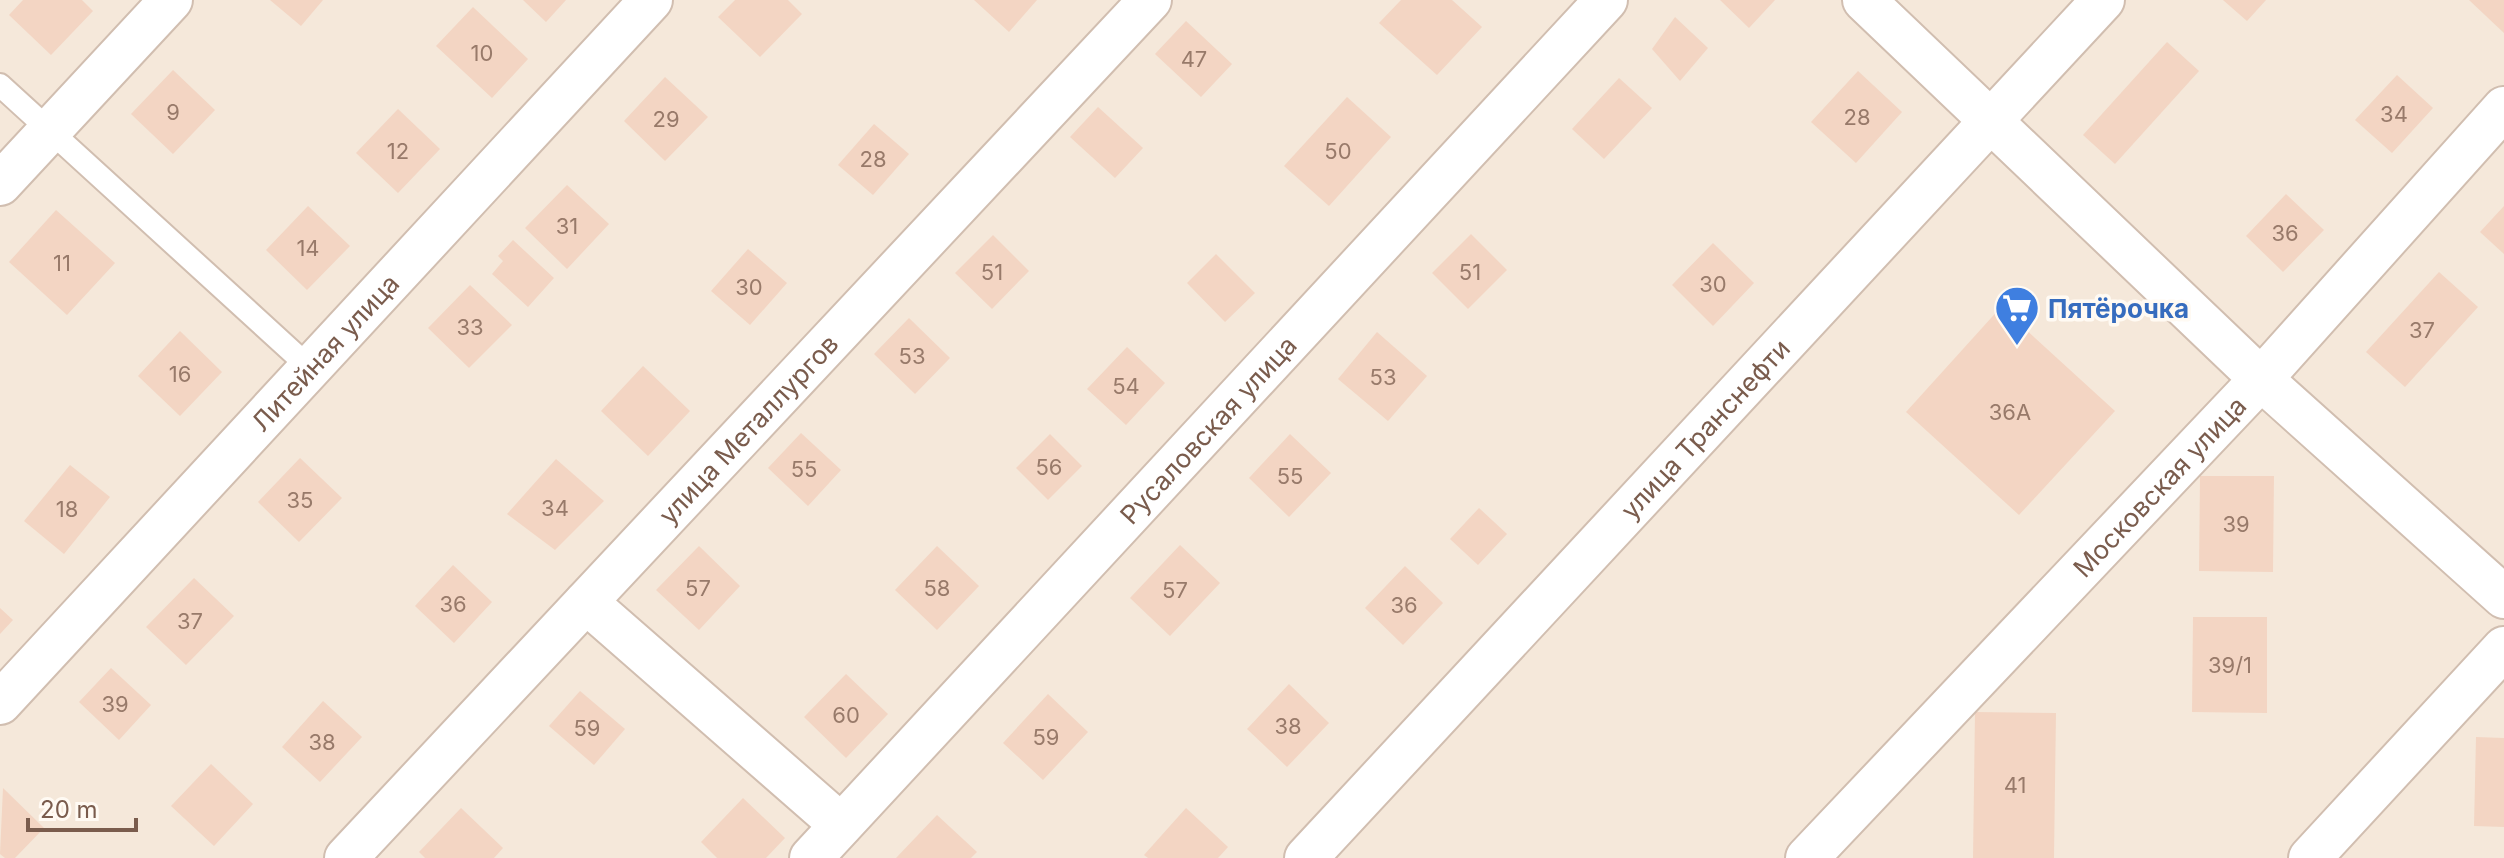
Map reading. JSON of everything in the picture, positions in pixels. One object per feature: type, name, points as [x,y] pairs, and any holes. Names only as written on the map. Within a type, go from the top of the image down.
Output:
[{"type":"street","points":[[0,184],[171,0]]},
{"type":"street","name":"Литейная улица","points":[[0,703],[651,0]]},
{"type":"street","name":"улица Металлургов","points":[[346,858],[1150,0]]},
{"type":"street","name":"Русаловская улица","points":[[811,858],[1606,0]]},
{"type":"street","points":[[1864,0],[2261,379],[2504,597]]},
{"type":"street","name":"улица Транснефти","points":[[1306,858],[2103,0]]},
{"type":"street","name":"Московская улица","points":[[1807,858],[2261,379],[2504,108]]},
{"type":"street","points":[[586,602],[841,825]]},
{"type":"street","points":[[2310,858],[2504,648]]},
{"type":"lane","points":[[0,85],[310,368]]},
{"type":"shaded area","points":[[0,0],[2504,0],[2504,858],[0,858]]},
{"type":"building","points":[[23,0],[82,0],[93,11],[51,55],[9,15]]},
{"type":"building","points":[[270,0],[323,0],[301,26]]},
{"type":"building","points":[[523,0],[566,0],[546,22]]},
{"type":"building","points":[[735,0],[788,0],[802,14],[760,57],[718,17]]},
{"type":"building","points":[[974,0],[1037,0],[1009,32]]},
{"type":"building","points":[[1401,0],[1452,0],[1482,27],[1437,75],[1379,23]]},
{"type":"building","points":[[1720,0],[1775,0],[1749,28]]},
{"type":"building","points":[[2223,0],[2266,0],[2247,21]]},
{"type":"building","points":[[2469,0],[2504,0],[2504,33]]},
{"type":"building","points":[[473,7],[528,59],[492,98],[436,46]]},
{"type":"building","points":[[1675,17],[1708,48],[1680,81],[1652,49]]},
{"type":"building","points":[[1186,21],[1232,64],[1201,97],[1155,54]]},
{"type":"building","points":[[2167,42],[2199,71],[2115,164],[2083,135]]},
{"type":"building","points":[[173,70],[215,110],[173,154],[131,114]]},
{"type":"building","points":[[1858,71],[1902,112],[1856,163],[1811,122]]},
{"type":"building","points":[[2397,75],[2433,108],[2392,153],[2355,120]]},
{"type":"building","points":[[665,77],[708,117],[665,161],[624,121]]},
{"type":"building","points":[[1619,78],[1652,108],[1604,159],[1572,129]]},
{"type":"building","points":[[1347,97],[1391,137],[1329,206],[1284,166]]},
{"type":"building","points":[[1098,107],[1143,148],[1115,178],[1070,137]]},
{"type":"building","points":[[398,109],[440,149],[398,193],[356,153]]},
{"type":"building","points":[[874,124],[909,154],[873,195],[838,165]]},
{"type":"building","points":[[567,185],[609,224],[567,269],[525,228]]},
{"type":"building","points":[[2286,194],[2324,230],[2283,272],[2246,236]]},
{"type":"building","points":[[308,206],[350,246],[307,290],[266,250]]},
{"type":"building","points":[[2504,206],[2504,254],[2480,232]]},
{"type":"building","points":[[56,210],[115,263],[67,315],[9,262]]},
{"type":"building","points":[[1471,234],[1507,270],[1468,309],[1432,273]]},
{"type":"building","points":[[993,235],[1029,271],[992,309],[955,273]]},
{"type":"building","points":[[513,240],[554,278],[528,307],[492,274],[503,261],[498,256]]},
{"type":"building","points":[[1713,243],[1754,283],[1713,326],[1672,285]]},
{"type":"building","points":[[748,249],[787,283],[750,325],[711,291]]},
{"type":"building","points":[[1216,254],[1255,293],[1225,322],[1187,283]]},
{"type":"building","points":[[2439,272],[2478,307],[2405,387],[2366,352]]},
{"type":"building","points":[[470,285],[512,325],[469,368],[428,328]]},
{"type":"building","points":[[2001,307],[2115,411],[2019,515],[1906,412]]},
{"type":"building","points":[[909,318],[950,358],[915,394],[874,354]]},
{"type":"building","points":[[180,331],[222,372],[180,416],[138,376]]},
{"type":"building","points":[[1377,332],[1427,376],[1388,421],[1338,379]]},
{"type":"building","points":[[1127,347],[1165,383],[1126,425],[1087,389]]},
{"type":"building","points":[[643,366],[690,411],[648,456],[601,411]]},
{"type":"building","points":[[801,433],[841,470],[808,506],[768,468]]},
{"type":"building","points":[[1050,434],[1082,466],[1048,500],[1016,468]]},
{"type":"building","points":[[1290,434],[1331,473],[1289,517],[1249,478]]},
{"type":"building","points":[[300,458],[342,498],[299,542],[258,502]]},
{"type":"building","points":[[556,459],[604,501],[555,550],[507,514]]},
{"type":"building","points":[[70,465],[110,497],[64,554],[24,521]]},
{"type":"building","points":[[2200,476],[2274,476],[2273,572],[2199,571]]},
{"type":"building","points":[[1479,508],[1507,534],[1478,565],[1450,539]]},
{"type":"building","points":[[1180,545],[1220,583],[1170,636],[1130,598]]},
{"type":"building","points":[[699,546],[740,586],[699,630],[656,590]]},
{"type":"building","points":[[937,546],[979,586],[937,630],[895,590]]},
{"type":"building","points":[[453,565],[492,602],[454,643],[415,606]]},
{"type":"building","points":[[1405,566],[1443,603],[1403,645],[1365,608]]},
{"type":"building","points":[[194,578],[234,616],[186,665],[146,627]]},
{"type":"building","points":[[0,608],[13,620],[0,634]]},
{"type":"building","points":[[2193,617],[2267,617],[2267,713],[2192,712]]},
{"type":"building","points":[[111,668],[151,705],[119,740],[79,702]]},
{"type":"building","points":[[846,674],[888,714],[846,758],[804,717]]},
{"type":"building","points":[[1289,684],[1329,723],[1287,767],[1247,729]]},
{"type":"building","points":[[580,691],[625,729],[594,765],[549,726]]},
{"type":"building","points":[[1048,694],[1088,732],[1043,780],[1003,743]]},
{"type":"building","points":[[323,701],[362,737],[320,782],[282,747]]},
{"type":"building","points":[[1975,712],[2056,713],[2054,858],[1973,858]]},
{"type":"building","points":[[2476,737],[2504,738],[2504,827],[2474,826]]},
{"type":"building","points":[[211,764],[253,804],[214,846],[171,806]]},
{"type":"building","points":[[3,788],[44,828],[15,858],[5,858],[0,854]]},
{"type":"building","points":[[743,798],[785,838],[766,858],[717,858],[701,842]]},
{"type":"building","points":[[461,808],[503,848],[494,858],[425,858],[419,852]]},
{"type":"building","points":[[1186,808],[1228,847],[1218,858],[1148,858],[1144,855]]},
{"type":"building","points":[[937,815],[977,852],[971,858],[896,858]]},
{"type":"place","name":"Пятёрочка","points":[[2017,347]]}]
